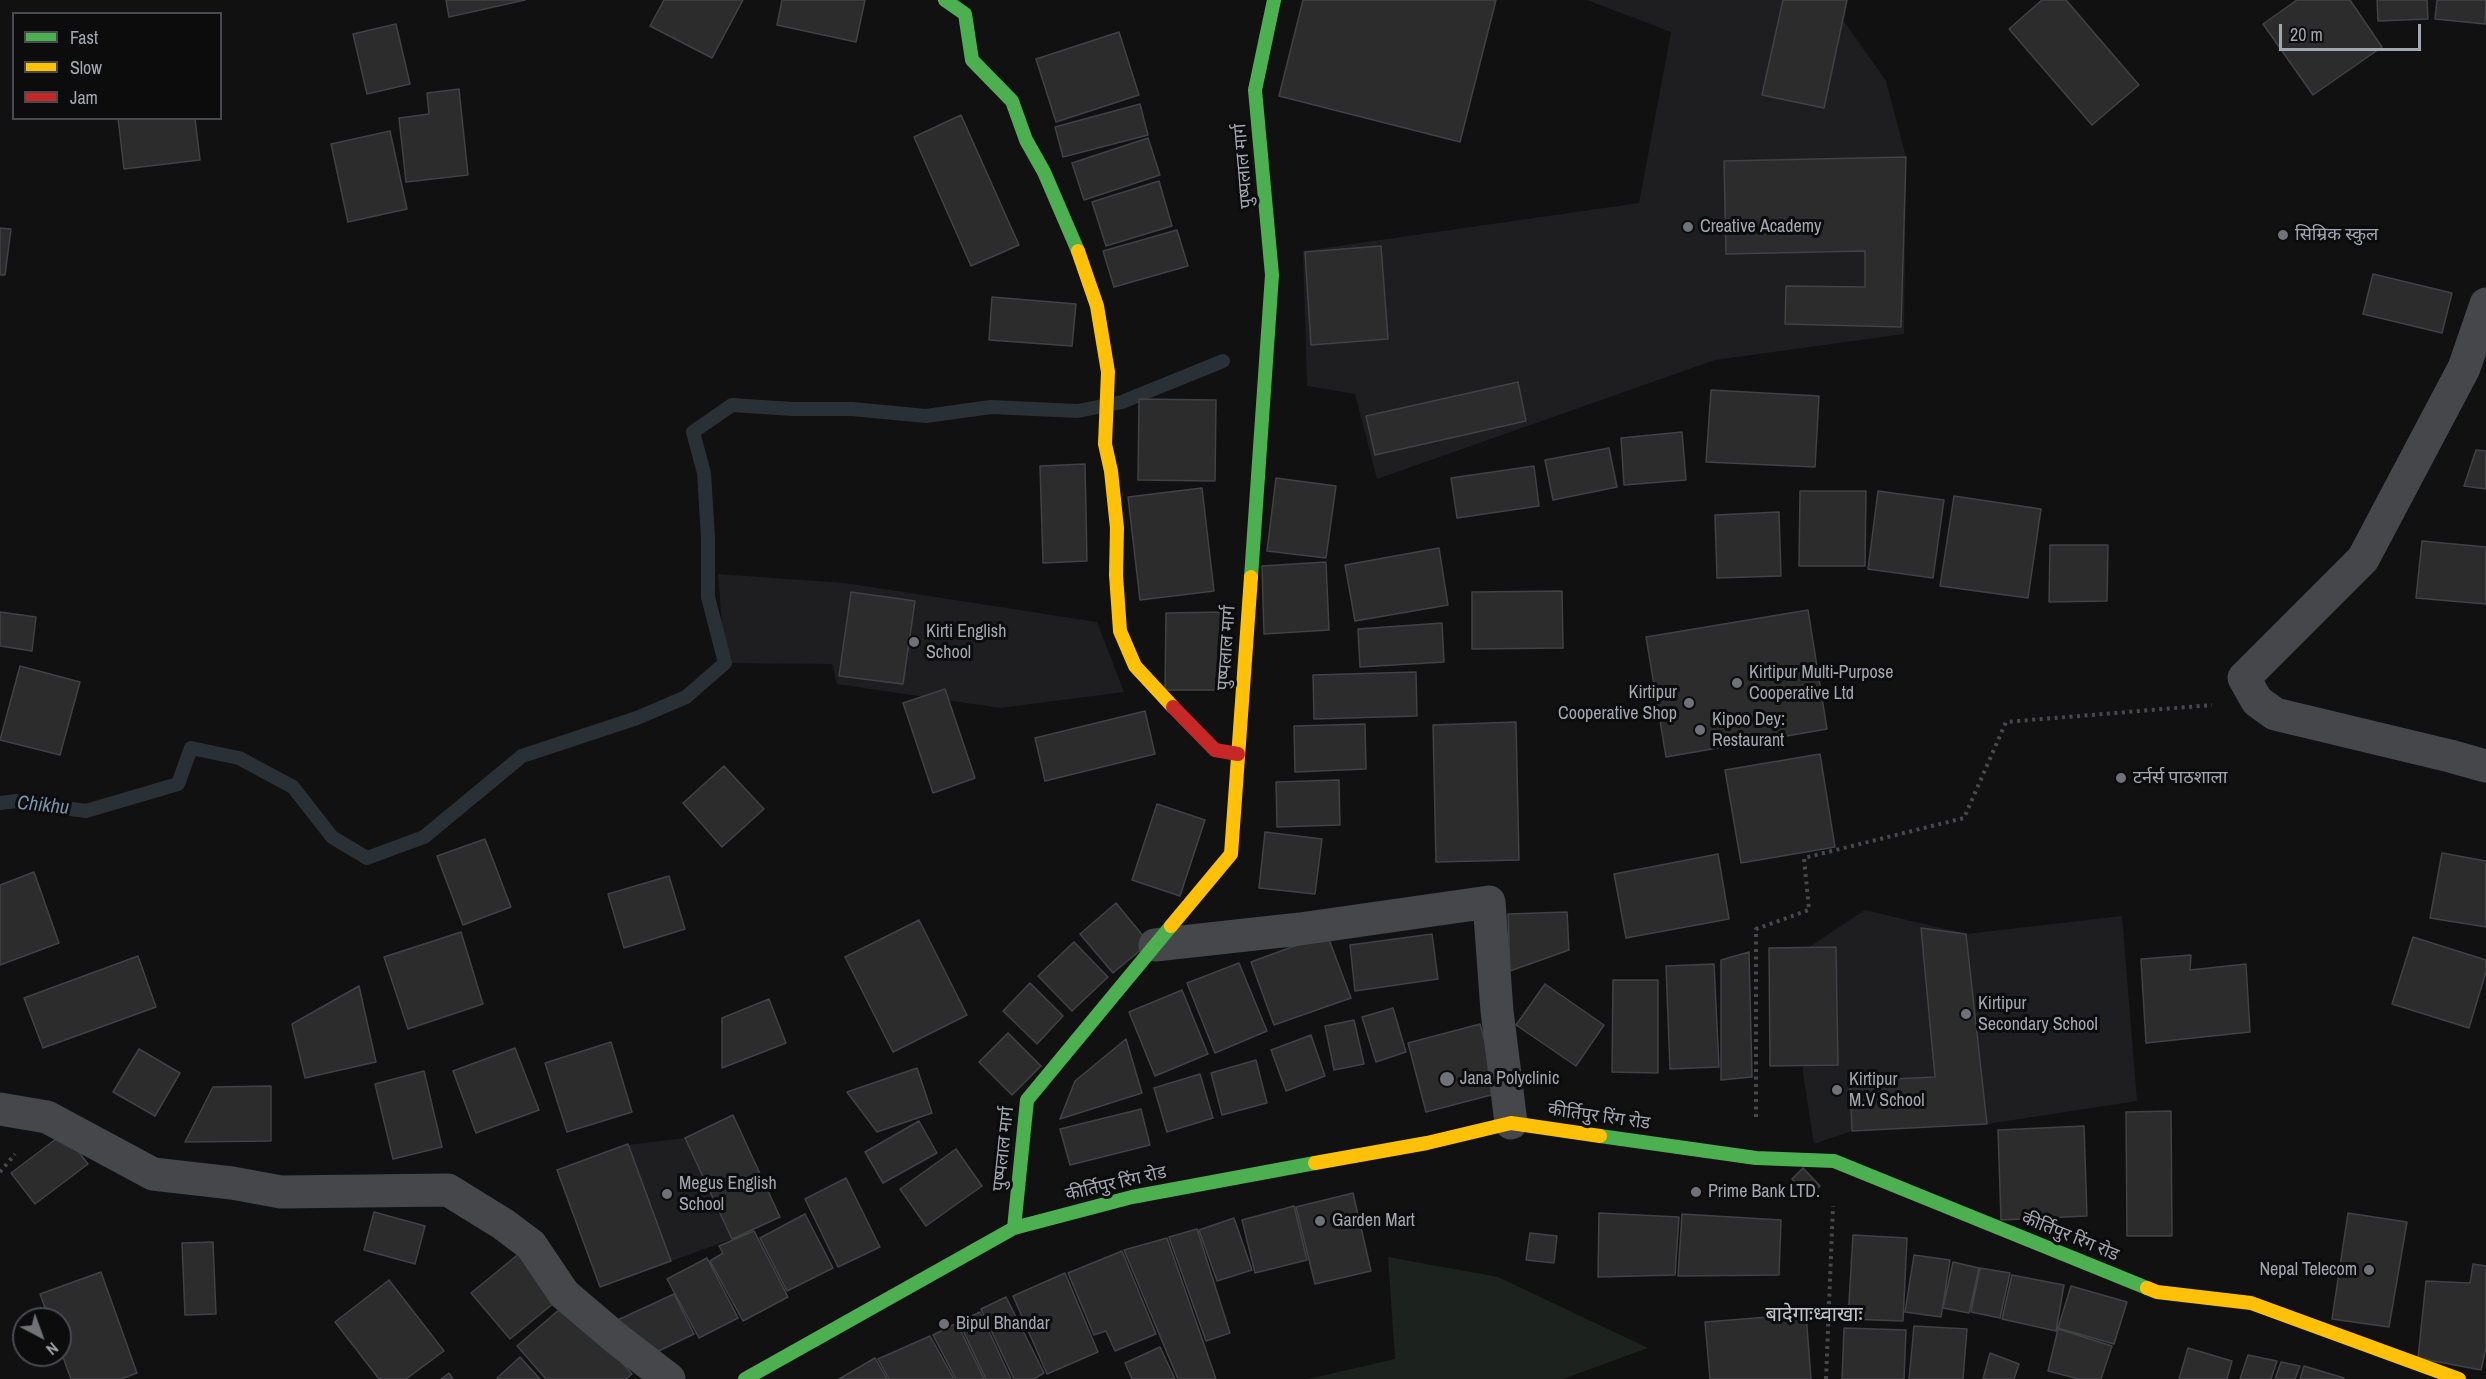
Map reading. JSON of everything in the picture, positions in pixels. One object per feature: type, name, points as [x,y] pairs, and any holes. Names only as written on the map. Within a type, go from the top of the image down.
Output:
[{"type":"street","points":[[945,0],[965,14],[972,60],[1012,101],[1026,140],[1044,172],[1076,245],[1096,306],[1108,372],[1105,444],[1118,528],[1116,575],[1120,630],[1135,666],[1156,690],[1215,750],[1238,754]]},
{"type":"street","name":"पुष्पलाल मार्ग","points":[[1014,1228],[1027,1100],[1232,854],[1272,275],[1255,90],[1274,0]]},
{"type":"street","points":[[2486,304],[2464,368],[2363,559],[2244,678],[2257,701],[2276,714],[2486,766]]},
{"type":"street","points":[[1155,945],[1300,929],[1489,902],[1497,1011],[1511,1123]]},
{"type":"street","points":[[0,1109],[47,1117],[153,1174],[232,1183],[281,1192],[448,1190],[503,1224],[531,1245],[564,1294],[616,1340],[669,1379]]},
{"type":"street","name":"कीर्तिपुर रिंग रोड","points":[[745,1379],[1014,1228],[1132,1197],[1426,1143],[1511,1123],[1756,1158],[1834,1161],[2157,1292],[2251,1303],[2458,1379]]},
{"type":"path","points":[[1756,1158],[1756,929],[1809,910],[1804,858],[1964,818],[2006,722],[2257,701]]},
{"type":"path","points":[[1826,1379],[1834,1161]]},
{"type":"shaded area","name":"Creative Academy","points":[[1587,0],[1829,0],[1886,81],[1906,157],[1904,334],[1715,360],[1377,479],[1355,394],[1307,386],[1303,251],[1639,203],[1671,32]]},
{"type":"shaded area","name":"Kirti English School","points":[[718,574],[845,583],[1097,622],[1124,692],[1000,708],[837,684],[832,664],[725,663]]},
{"type":"shaded area","name":"Kirtipur Secondary School","points":[[1865,910],[1966,934],[2122,916],[2137,1101],[1987,1124],[1852,1131],[1814,1144],[1803,1074],[1800,953]]},
{"type":"shaded area","name":"Megus English School","points":[[733,1115],[780,1217],[732,1239],[600,1287],[557,1170],[619,1146],[685,1138]]},
{"type":"shaded area","points":[[1388,1257],[1498,1277],[1648,1348],[1563,1379],[1308,1379],[1395,1359]]},
{"type":"building","points":[[446,0],[525,0],[449,17]]},
{"type":"building","points":[[664,0],[743,0],[712,58],[650,26]]},
{"type":"building","points":[[782,0],[865,0],[856,42],[777,25]]},
{"type":"building","points":[[1303,0],[1496,0],[1460,142],[1279,96]]},
{"type":"building","points":[[1783,0],[1847,0],[1824,108],[1762,95]]},
{"type":"building","points":[[2042,0],[2066,0],[2139,85],[2092,125],[2009,29]]},
{"type":"building","points":[[2297,0],[2350,0],[2382,47],[2313,95],[2263,24]]},
{"type":"building","points":[[2377,0],[2427,0],[2428,19],[2378,21]]},
{"type":"building","points":[[2437,0],[2486,0],[2485,24],[2435,19]]},
{"type":"building","points":[[396,24],[410,84],[367,94],[353,34]]},
{"type":"building","points":[[1119,32],[1139,95],[1056,122],[1036,59]]},
{"type":"building","points":[[459,89],[468,175],[406,182],[399,118],[429,114],[427,93]]},
{"type":"building","points":[[1140,104],[1148,135],[1063,157],[1055,127]]},
{"type":"building","points":[[961,115],[1019,245],[971,266],[914,137]]},
{"type":"building","points":[[118,120],[195,120],[200,160],[124,169]]},
{"type":"building","points":[[390,131],[407,209],[348,222],[331,144]]},
{"type":"building","points":[[1148,138],[1160,175],[1084,200],[1072,163]]},
{"type":"building","points":[[1906,157],[1901,327],[1785,324],[1786,286],[1865,287],[1865,251],[1726,254],[1724,161]]},
{"type":"building","points":[[1159,181],[1172,226],[1106,246],[1092,202]]},
{"type":"building","points":[[0,228],[11,229],[5,275],[0,275]]},
{"type":"building","points":[[1177,230],[1188,266],[1114,287],[1103,251]]},
{"type":"building","points":[[1381,246],[1388,339],[1311,345],[1305,252]]},
{"type":"building","points":[[2373,274],[2452,293],[2442,333],[2363,314]]},
{"type":"building","points":[[992,297],[1076,304],[1072,346],[989,340]]},
{"type":"building","points":[[1518,382],[1526,421],[1375,455],[1366,416]]},
{"type":"building","points":[[1711,390],[1819,396],[1815,467],[1706,462]]},
{"type":"building","points":[[1139,399],[1216,400],[1215,481],[1138,480]]},
{"type":"building","points":[[1682,432],[1686,480],[1624,485],[1621,438]]},
{"type":"building","points":[[1609,448],[1617,487],[1553,500],[1545,460]]},
{"type":"building","points":[[2476,450],[2486,451],[2486,489],[2464,486]]},
{"type":"building","points":[[1085,464],[1087,561],[1043,563],[1040,466]]},
{"type":"building","points":[[1534,466],[1539,506],[1457,518],[1451,478]]},
{"type":"building","points":[[1276,478],[1336,486],[1326,558],[1267,551]]},
{"type":"building","points":[[1202,488],[1214,591],[1140,600],[1128,497]]},
{"type":"building","points":[[1800,491],[1866,491],[1865,566],[1799,566]]},
{"type":"building","points":[[1878,491],[1944,500],[1933,578],[1868,569]]},
{"type":"building","points":[[1954,496],[2041,509],[2028,598],[1940,586]]},
{"type":"building","points":[[1779,512],[1781,576],[1717,578],[1715,515]]},
{"type":"building","points":[[2422,541],[2486,547],[2486,604],[2416,598]]},
{"type":"building","points":[[2050,545],[2108,545],[2107,601],[2049,602]]},
{"type":"building","points":[[1439,548],[1448,605],[1355,621],[1345,565]]},
{"type":"building","points":[[1326,562],[1329,630],[1264,634],[1262,566]]},
{"type":"building","points":[[1562,591],[1563,648],[1472,649],[1472,592]]},
{"type":"building","points":[[851,592],[915,601],[903,684],[839,676]]},
{"type":"building","name":"Kirtipur Multi-Purpose Cooperative Ltd","points":[[1808,610],[1827,729],[1666,757],[1646,637]]},
{"type":"building","points":[[0,612],[36,617],[32,651],[0,646]]},
{"type":"building","points":[[1223,612],[1223,690],[1165,690],[1166,613]]},
{"type":"building","points":[[1442,623],[1444,662],[1360,667],[1358,629]]},
{"type":"building","points":[[20,666],[80,682],[60,755],[0,740]]},
{"type":"building","points":[[1416,672],[1417,716],[1314,719],[1313,675]]},
{"type":"building","points":[[945,689],[975,778],[933,793],[903,703]]},
{"type":"building","points":[[1145,711],[1155,754],[1045,781],[1035,738]]},
{"type":"building","points":[[1516,722],[1519,860],[1436,862],[1433,725]]},
{"type":"building","points":[[1365,724],[1366,769],[1295,772],[1294,726]]},
{"type":"building","points":[[1820,754],[1835,847],[1741,863],[1725,770]]},
{"type":"building","points":[[724,766],[764,809],[722,847],[683,803]]},
{"type":"building","points":[[1339,780],[1340,825],[1277,827],[1276,782]]},
{"type":"building","points":[[1157,804],[1205,820],[1180,896],[1132,880]]},
{"type":"building","points":[[1265,832],[1322,839],[1315,894],[1259,888]]},
{"type":"building","points":[[485,839],[511,907],[463,925],[437,856]]},
{"type":"building","points":[[2442,853],[2486,861],[2486,927],[2430,918]]},
{"type":"building","points":[[1718,854],[1729,919],[1626,938],[1614,874]]},
{"type":"building","points":[[34,872],[59,943],[0,965],[0,885]]},
{"type":"building","points":[[669,876],[685,929],[624,948],[608,894]]},
{"type":"building","points":[[1116,903],[1149,943],[1113,973],[1080,934]]},
{"type":"building","points":[[1567,912],[1569,950],[1510,971],[1508,914]]},
{"type":"building","points":[[919,920],[967,1015],[893,1052],[845,957]]},
{"type":"building","points":[[1921,928],[1966,934],[1987,1124],[1852,1131],[1850,1081],[1935,1077]]},
{"type":"building","points":[[461,932],[483,1004],[408,1029],[384,957]]},
{"type":"building","points":[[1327,934],[1351,998],[1274,1025],[1251,962]]},
{"type":"building","points":[[1432,934],[1438,979],[1355,991],[1350,945]]},
{"type":"building","points":[[2413,937],[2486,960],[2486,972],[2469,1028],[2392,1004]]},
{"type":"building","points":[[1074,942],[1108,977],[1072,1011],[1038,976]]},
{"type":"building","points":[[1836,947],[1838,1065],[1770,1066],[1769,948]]},
{"type":"building","points":[[1749,952],[1752,1077],[1721,1080],[1721,960]]},
{"type":"building","points":[[2191,955],[2190,970],[2246,964],[2250,1032],[2146,1043],[2141,959]]},
{"type":"building","points":[[138,956],[156,1007],[43,1048],[24,998]]},
{"type":"building","points":[[1239,963],[1267,1031],[1215,1053],[1187,983]]},
{"type":"building","points":[[1714,964],[1719,1067],[1670,1069],[1666,966]]},
{"type":"building","points":[[1613,980],[1658,980],[1658,1073],[1612,1072]]},
{"type":"building","points":[[1030,983],[1063,1016],[1037,1044],[1003,1011]]},
{"type":"building","points":[[1545,984],[1604,1025],[1576,1066],[1516,1025]]},
{"type":"building","points":[[359,986],[376,1062],[305,1078],[292,1024]]},
{"type":"building","points":[[1182,990],[1208,1054],[1155,1076],[1129,1012]]},
{"type":"building","points":[[769,999],[786,1043],[722,1068],[722,1018]]},
{"type":"building","points":[[1393,1008],[1406,1052],[1376,1062],[1362,1017]]},
{"type":"building","points":[[1354,1020],[1364,1064],[1334,1070],[1325,1026]]},
{"type":"building","points":[[1480,1024],[1499,1093],[1426,1112],[1408,1043]]},
{"type":"building","points":[[1008,1033],[1041,1066],[1012,1095],[979,1062]]},
{"type":"building","points":[[1311,1035],[1325,1076],[1286,1091],[1271,1050]]},
{"type":"building","points":[[1126,1039],[1142,1093],[1060,1119],[1075,1081]]},
{"type":"building","points":[[611,1042],[632,1112],[567,1132],[545,1063]]},
{"type":"building","points":[[515,1048],[539,1110],[476,1133],[453,1071]]},
{"type":"building","points":[[139,1049],[180,1073],[155,1116],[113,1092]]},
{"type":"building","points":[[1256,1060],[1267,1103],[1222,1115],[1211,1073]]},
{"type":"building","points":[[917,1068],[932,1113],[877,1132],[847,1092]]},
{"type":"building","points":[[424,1071],[442,1147],[393,1159],[375,1084]]},
{"type":"building","points":[[1200,1074],[1213,1118],[1167,1132],[1154,1088]]},
{"type":"building","points":[[271,1086],[271,1141],[185,1142],[213,1087]]},
{"type":"building","points":[[1141,1109],[1150,1145],[1070,1165],[1060,1129]]},
{"type":"building","points":[[2171,1111],[2172,1236],[2127,1236],[2126,1112]]},
{"type":"building","points":[[733,1115],[780,1217],[732,1239],[685,1138]]},
{"type":"building","points":[[919,1121],[937,1153],[883,1183],[865,1152]]},
{"type":"building","points":[[2084,1126],[2087,1216],[2001,1220],[1998,1130]]},
{"type":"building","points":[[64,1133],[88,1164],[35,1204],[11,1173]]},
{"type":"building","points":[[628,1144],[671,1261],[600,1287],[557,1170]]},
{"type":"building","points":[[956,1149],[982,1186],[926,1226],[900,1189]]},
{"type":"building","points":[[1803,1168],[1820,1186],[1808,1197],[1792,1179]]},
{"type":"building","points":[[846,1178],[880,1247],[838,1267],[805,1199]]},
{"type":"building","points":[[1353,1193],[1371,1271],[1315,1284],[1296,1207]]},
{"type":"building","points":[[1294,1206],[1307,1260],[1255,1273],[1242,1220]]},
{"type":"building","points":[[374,1212],[425,1226],[415,1264],[364,1250]]},
{"type":"building","points":[[1599,1213],[1679,1217],[1675,1275],[1598,1277]]},
{"type":"building","name":"Nepal Telecom","points":[[2348,1213],[2407,1222],[2389,1327],[2332,1319]]},
{"type":"building","points":[[805,1214],[833,1268],[787,1291],[760,1238]]},
{"type":"building","points":[[1682,1214],[1781,1220],[1779,1275],[1678,1276]]},
{"type":"building","points":[[1234,1218],[1252,1270],[1217,1281],[1199,1230]]},
{"type":"building","points":[[1197,1229],[1230,1333],[1206,1341],[1169,1237]]},
{"type":"building","points":[[754,1231],[788,1297],[743,1321],[710,1261],[723,1253],[719,1246]]},
{"type":"building","points":[[1530,1233],[1557,1236],[1554,1263],[1526,1260]]},
{"type":"building","points":[[1853,1235],[1907,1238],[1903,1321],[1848,1319]]},
{"type":"building","points":[[1167,1238],[1216,1379],[1178,1379],[1124,1250]]},
{"type":"building","points":[[213,1242],[216,1314],[185,1315],[182,1243]]},
{"type":"building","points":[[1122,1251],[1156,1334],[1115,1351],[1106,1331],[1094,1335],[1068,1273]]},
{"type":"building","points":[[521,1252],[560,1298],[510,1339],[471,1293]]},
{"type":"building","points":[[1914,1255],[1950,1260],[1941,1317],[1905,1312]]},
{"type":"building","points":[[707,1258],[738,1318],[699,1338],[667,1279]]},
{"type":"building","points":[[1953,1262],[1979,1268],[1969,1313],[1943,1308]]},
{"type":"building","points":[[2473,1264],[2486,1266],[2486,1348],[2481,1370],[2418,1358],[2426,1281],[2470,1283]]},
{"type":"building","points":[[1980,1268],[2010,1273],[2000,1318],[1971,1312]]},
{"type":"building","points":[[101,1272],[137,1373],[121,1379],[71,1379],[67,1367],[72,1367],[72,1307],[45,1307],[40,1294]]},
{"type":"building","points":[[1065,1273],[1098,1352],[1047,1374],[1013,1296]]},
{"type":"building","points":[[2012,1275],[2064,1285],[2056,1331],[2002,1319]]},
{"type":"building","points":[[389,1280],[444,1351],[406,1379],[379,1379],[335,1322]]},
{"type":"building","points":[[2071,1286],[2127,1302],[2114,1344],[2058,1328]]},
{"type":"building","points":[[674,1294],[694,1334],[644,1358],[609,1324]]},
{"type":"building","points":[[1006,1297],[1044,1373],[1034,1379],[1014,1379],[981,1309]]},
{"type":"building","points":[[568,1302],[632,1374],[626,1379],[546,1379],[517,1346]]},
{"type":"building","points":[[980,1312],[1011,1379],[986,1379],[959,1322]]},
{"type":"building","points":[[1806,1314],[1811,1379],[1710,1379],[1705,1322]]},
{"type":"building","points":[[957,1323],[984,1379],[956,1379],[933,1335]]},
{"type":"building","points":[[1914,1326],[1967,1329],[1963,1379],[1909,1379]]},
{"type":"building","points":[[1844,1328],[1906,1330],[1904,1379],[1842,1379]]},
{"type":"building","points":[[2058,1329],[2112,1346],[2101,1379],[2079,1379],[2048,1371]]},
{"type":"building","points":[[930,1336],[954,1379],[889,1379],[878,1359]]},
{"type":"building","points":[[1160,1347],[1175,1379],[1132,1379],[1125,1363]]},
{"type":"building","points":[[2188,1348],[2232,1361],[2227,1379],[2179,1379]]},
{"type":"building","points":[[1990,1353],[2019,1364],[2014,1379],[1983,1379]]},
{"type":"building","points":[[2248,1355],[2277,1361],[2271,1379],[2240,1379]]},
{"type":"building","points":[[520,1357],[540,1379],[497,1378]]},
{"type":"building","points":[[875,1358],[887,1379],[839,1379]]},
{"type":"building","points":[[2281,1362],[2300,1366],[2295,1379],[2275,1379]]},
{"type":"building","points":[[2304,1366],[2344,1378],[2300,1379]]},
{"type":"building","points":[[449,1373],[453,1379],[441,1379]]},
{"type":"waterway","name":"Chikhu","points":[[0,803],[16,801],[86,811],[178,784],[191,748],[239,758],[293,787],[332,837],[367,858],[424,837],[522,756],[637,718],[686,697],[725,663],[708,597],[708,537],[704,473],[693,432],[732,405],[793,409],[852,409],[926,416],[991,407],[1078,411],[1122,402],[1223,361]]},
{"type":"traffic: fast","points":[[945,0],[965,14],[972,60],[1012,101],[1026,140],[1044,172],[1078,251]]},
{"type":"traffic: fast","points":[[1251,577],[1272,275],[1255,90],[1274,0]]},
{"type":"traffic: fast","points":[[1014,1228],[1027,1100],[1171,926]]},
{"type":"traffic: fast","points":[[1600,1136],[1756,1158],[1834,1161],[2147,1288]]},
{"type":"traffic: fast","points":[[745,1379],[1014,1228],[1132,1197],[1315,1163]]},
{"type":"traffic: slow","points":[[1078,251],[1097,306],[1108,372],[1105,444],[1111,471],[1117,528],[1116,575],[1120,631],[1135,666],[1173,707]]},
{"type":"traffic: slow","points":[[1171,926],[1231,854],[1251,577]]},
{"type":"traffic: slow","points":[[1315,1163],[1427,1143],[1511,1123],[1600,1136]]},
{"type":"traffic: slow","points":[[2147,1288],[2157,1292],[2251,1303],[2459,1379]]},
{"type":"traffic: jam","points":[[1173,707],[1215,750],[1238,754]]},
{"type":"place","name":"Creative Academy","points":[[1688,227]]},
{"type":"place","name":"सिम्रिक स्कुल","points":[[2283,235]]},
{"type":"place","name":"Kirti English School","points":[[914,642]]},
{"type":"place","name":"Kirtipur Multi-Purpose Cooperative Ltd","points":[[1737,683]]},
{"type":"place","name":"Kirtipur Cooperative Shop","points":[[1689,703]]},
{"type":"place","name":"Kipoo Dey: Restaurant","points":[[1700,730]]},
{"type":"place","name":"टर्नर्स पाठशाला","points":[[2121,778]]},
{"type":"place","name":"Kirtipur Secondary School","points":[[1966,1014]]},
{"type":"place","name":"Jana Polyclinic","points":[[1447,1079]]},
{"type":"place","name":"Kirtipur M.V School","points":[[1837,1090]]},
{"type":"place","name":"Prime Bank LTD.","points":[[1696,1192]]},
{"type":"place","name":"Megus English School","points":[[667,1194]]},
{"type":"place","name":"Garden Mart","points":[[1320,1221]]},
{"type":"place","name":"Nepal Telecom","points":[[2369,1270]]},
{"type":"place","name":"Bipul Bhandar","points":[[944,1324]]},
{"type":"district","name":"बादेगाःध्वाखाः","points":[[1814,1316]]}]
